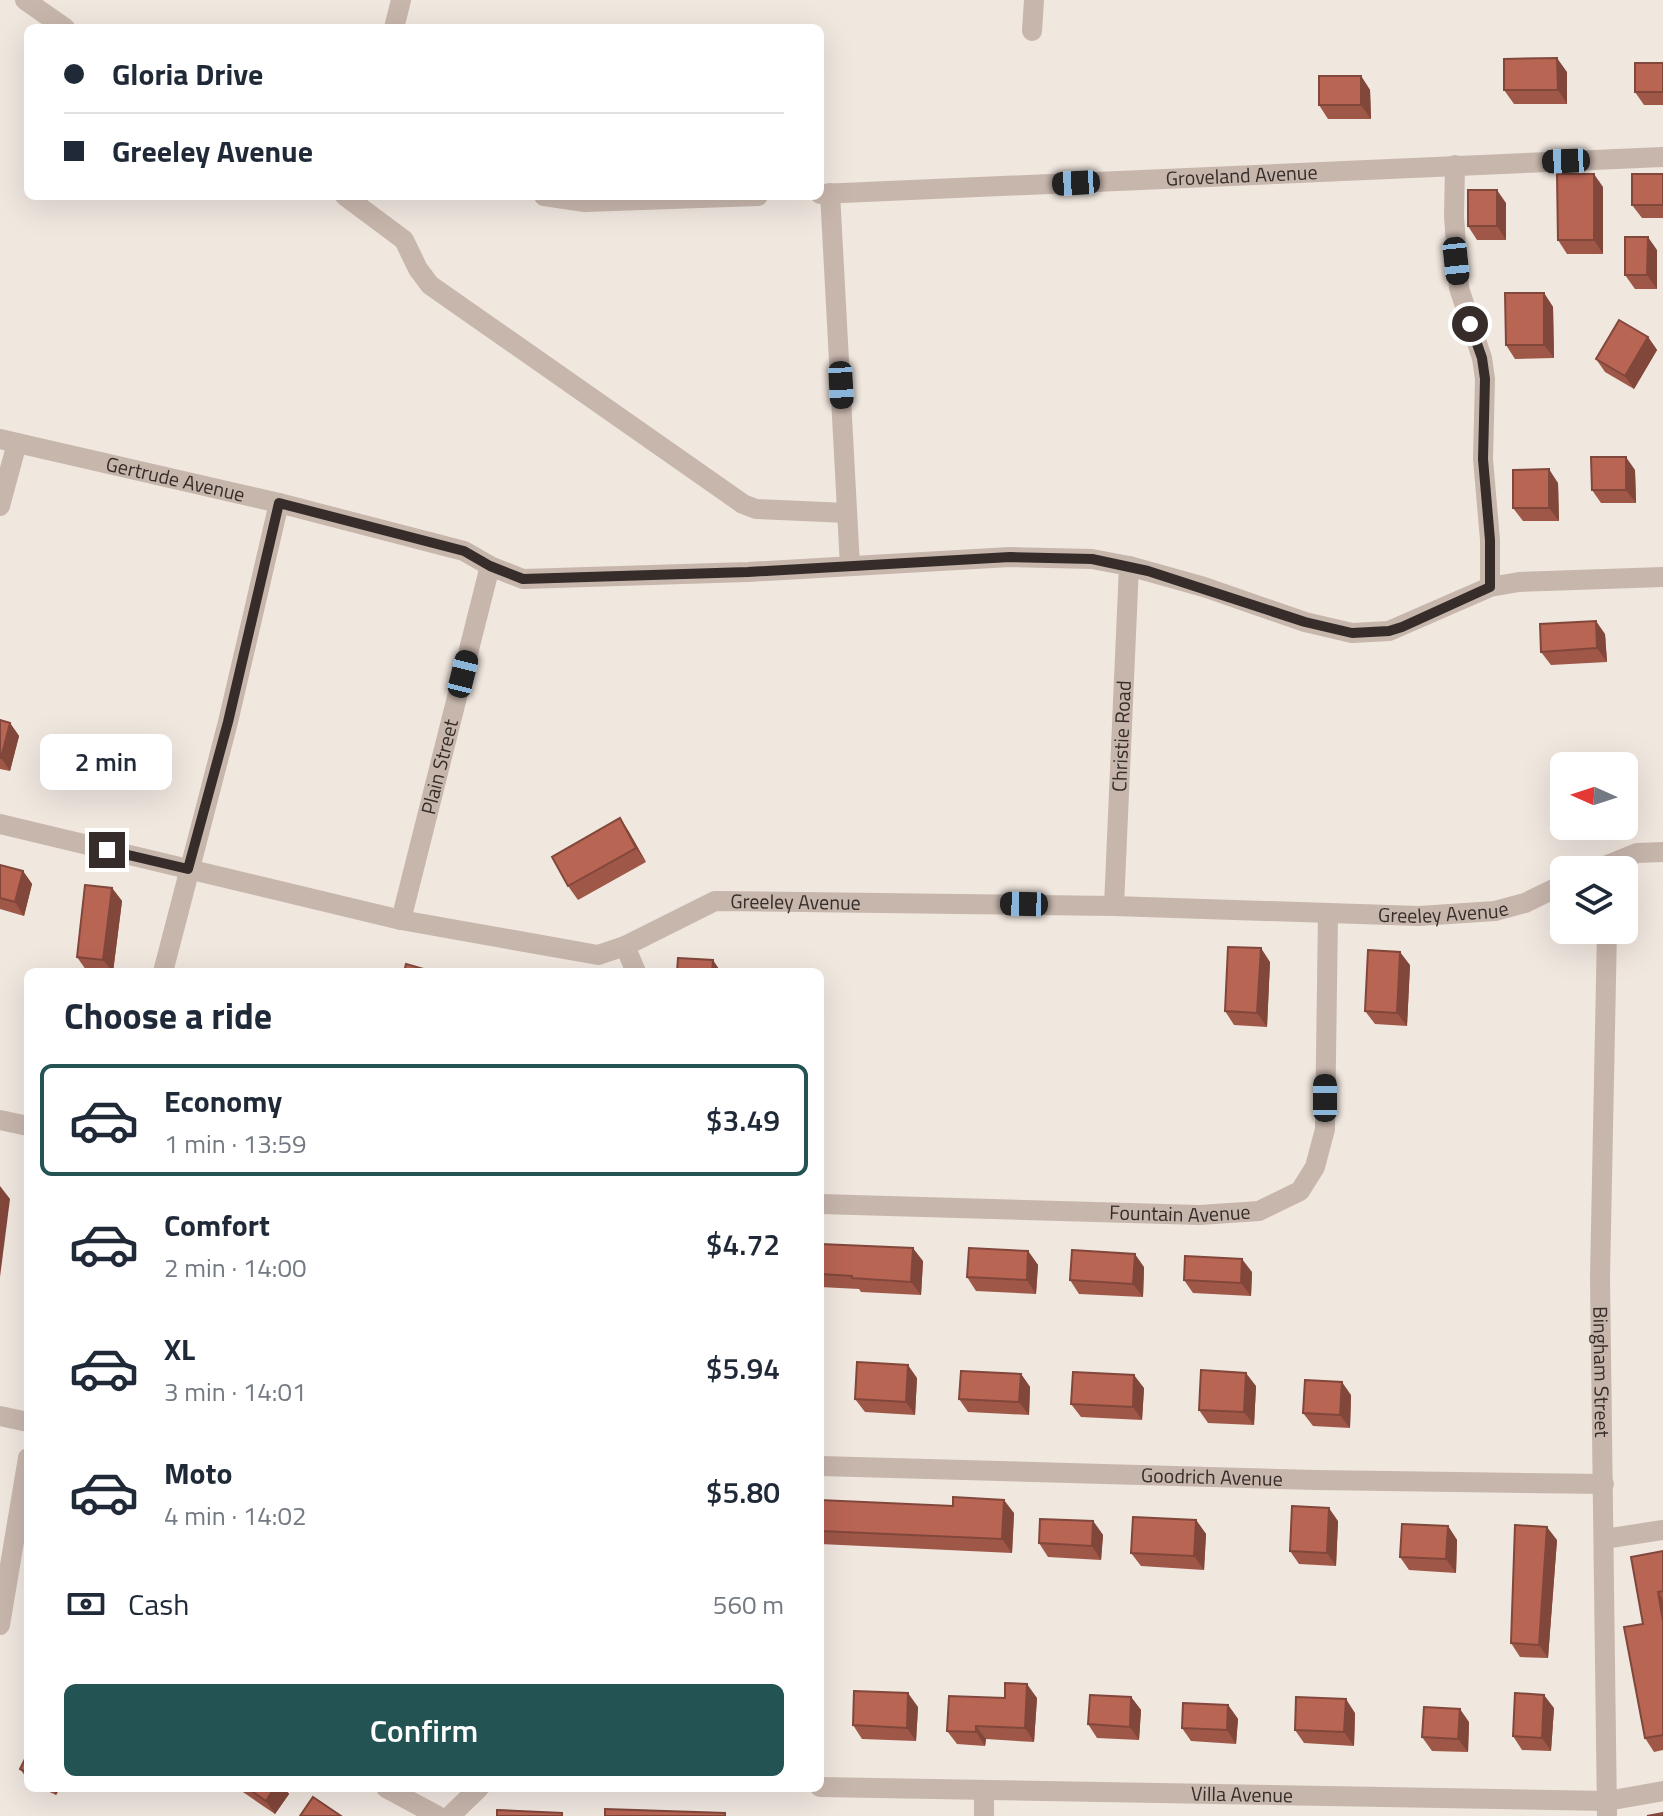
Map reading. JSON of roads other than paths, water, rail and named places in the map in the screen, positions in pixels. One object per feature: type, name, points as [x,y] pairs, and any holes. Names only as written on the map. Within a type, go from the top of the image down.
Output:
[{"type":"street","points":[[25,0],[59,24]]},
{"type":"street","points":[[395,24],[401,0]]},
{"type":"street","points":[[1032,31],[1034,0]]},
{"type":"street","name":"Groveland Avenue","points":[[825,194],[1663,157]]},
{"type":"street","points":[[1455,165],[1454,216],[1459,288],[1482,358],[1485,379],[1483,459],[1490,540],[1490,587]]},
{"type":"street","points":[[825,194],[850,566]]},
{"type":"street","points":[[350,200],[404,240],[430,285],[743,504],[756,509],[847,513]]},
{"type":"street","points":[[571,200],[643,200]]},
{"type":"street","points":[[0,506],[9,441]]},
{"type":"street","name":"Gertrude Avenue","points":[[9,441],[279,503],[464,551],[490,566],[523,579],[748,572],[1047,557],[1092,559],[1129,566],[1305,622],[1352,633],[1389,631],[1402,627],[1490,587],[1519,582],[1663,577]]},
{"type":"street","points":[[164,968],[228,722],[279,503]]},
{"type":"street","name":"Plain Street","points":[[401,920],[490,566]]},
{"type":"street","name":"Christie Road","points":[[1114,906],[1129,566]]},
{"type":"street","name":"Greeley Avenue","points":[[0,824],[401,920],[598,955],[625,946],[715,901],[1114,906],[1419,916],[1495,911],[1525,903],[1550,891]]},
{"type":"street","points":[[1630,856],[1663,852]]},
{"type":"street","name":"Fountain Avenue","points":[[824,1204],[1200,1215],[1259,1211],[1300,1191],[1315,1167],[1325,1129],[1328,913]]},
{"type":"street","name":"Bingham Street","points":[[1607,944],[1600,1278],[1607,1808]]},
{"type":"street","points":[[625,946],[634,968]]},
{"type":"street","points":[[0,1120],[24,1125]]},
{"type":"street","points":[[0,1416],[24,1421]]},
{"type":"street","name":"Goodrich Avenue","points":[[824,1466],[1316,1480],[1604,1484]]},
{"type":"street","points":[[0,1625],[24,1482]]},
{"type":"street","points":[[1604,1539],[1663,1530]]},
{"type":"street","name":"Villa Avenue","points":[[824,1787],[1607,1808],[1663,1791]]},
{"type":"street","points":[[984,1791],[984,1816]]},
{"type":"street","points":[[393,1792],[438,1816]]},
{"type":"street","points":[[450,1816],[475,1792]]}]
